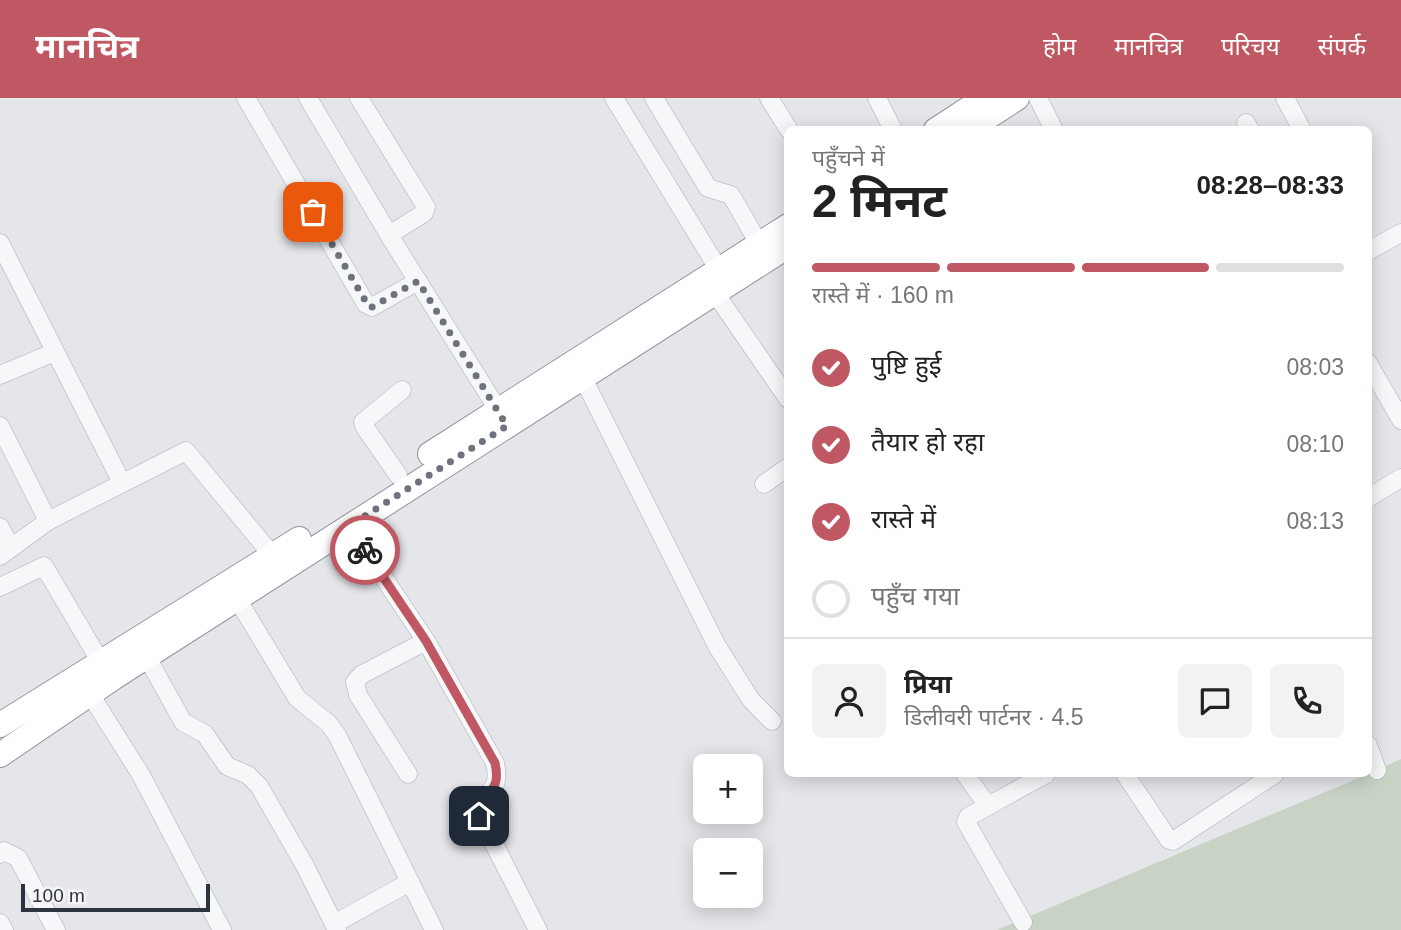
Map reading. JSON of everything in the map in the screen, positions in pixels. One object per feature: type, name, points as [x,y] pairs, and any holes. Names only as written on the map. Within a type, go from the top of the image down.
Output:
[{"type":"highway","points":[[942,126],[985,98]]},
{"type":"highway","points":[[974,126],[1017,98]]},
{"type":"highway","points":[[0,725],[273,556],[398,475],[583,378],[717,282],[760,244],[784,229]]},
{"type":"highway","points":[[0,755],[349,526],[503,418],[717,282],[784,248]]},
{"type":"street","points":[[246,98],[366,303],[372,307],[418,281]]},
{"type":"street","points":[[309,98],[389,235],[503,418]]},
{"type":"street","points":[[359,98],[426,206],[424,213],[389,235]]},
{"type":"street","points":[[614,98],[717,282],[784,392]]},
{"type":"street","points":[[654,98],[708,188],[731,195],[760,244]]},
{"type":"street","points":[[769,98],[786,126]]},
{"type":"street","points":[[877,98],[891,126]]},
{"type":"street","points":[[1038,98],[1052,126]]},
{"type":"street","points":[[1284,98],[1300,126]]},
{"type":"street","points":[[1372,248],[1401,233]]},
{"type":"street","points":[[0,243],[122,483]]},
{"type":"street","points":[[0,375],[55,352]]},
{"type":"street","points":[[1372,370],[1401,420]]},
{"type":"street","points":[[583,378],[718,646],[751,700],[772,721]]},
{"type":"street","points":[[398,475],[363,426],[363,422],[402,390]]},
{"type":"street","points":[[0,426],[48,521]]},
{"type":"street","points":[[0,527],[6,552],[48,521],[186,451],[273,556]]},
{"type":"street","points":[[764,484],[784,470]]},
{"type":"street","points":[[1372,492],[1399,485]]},
{"type":"street","points":[[349,526],[426,641],[495,763],[498,776],[495,787],[476,809],[538,930]]},
{"type":"street","points":[[2,582],[44,566],[100,661]]},
{"type":"street","points":[[238,600],[298,698],[329,724],[337,735],[434,930]]},
{"type":"street","points":[[408,774],[358,695],[355,682],[361,675],[426,641]]},
{"type":"street","points":[[147,657],[183,722],[205,734],[227,766],[248,775],[259,786],[305,866],[335,927],[410,882]]},
{"type":"street","points":[[90,694],[141,775],[222,930]]},
{"type":"street","points":[[1372,756],[1377,770]]},
{"type":"street","points":[[967,777],[988,806]]},
{"type":"street","points":[[1023,922],[966,822],[968,817],[1041,777]]},
{"type":"street","points":[[1127,777],[1169,840],[1173,841],[1268,777]]},
{"type":"street","points":[[0,854],[4,851],[18,858],[56,930]]},
{"type":"street","points":[[0,923],[4,930]]},
{"type":"shaded area","points":[[1401,759],[1401,930],[997,930],[1361,777],[1372,777],[1372,772]]},
{"type":"way so far","points":[[313,212],[369,307],[418,281],[507,426],[349,526],[365,550]]},
{"type":"route","points":[[365,550],[426,641],[495,763],[498,776],[495,787],[476,809],[479,816]]}]
